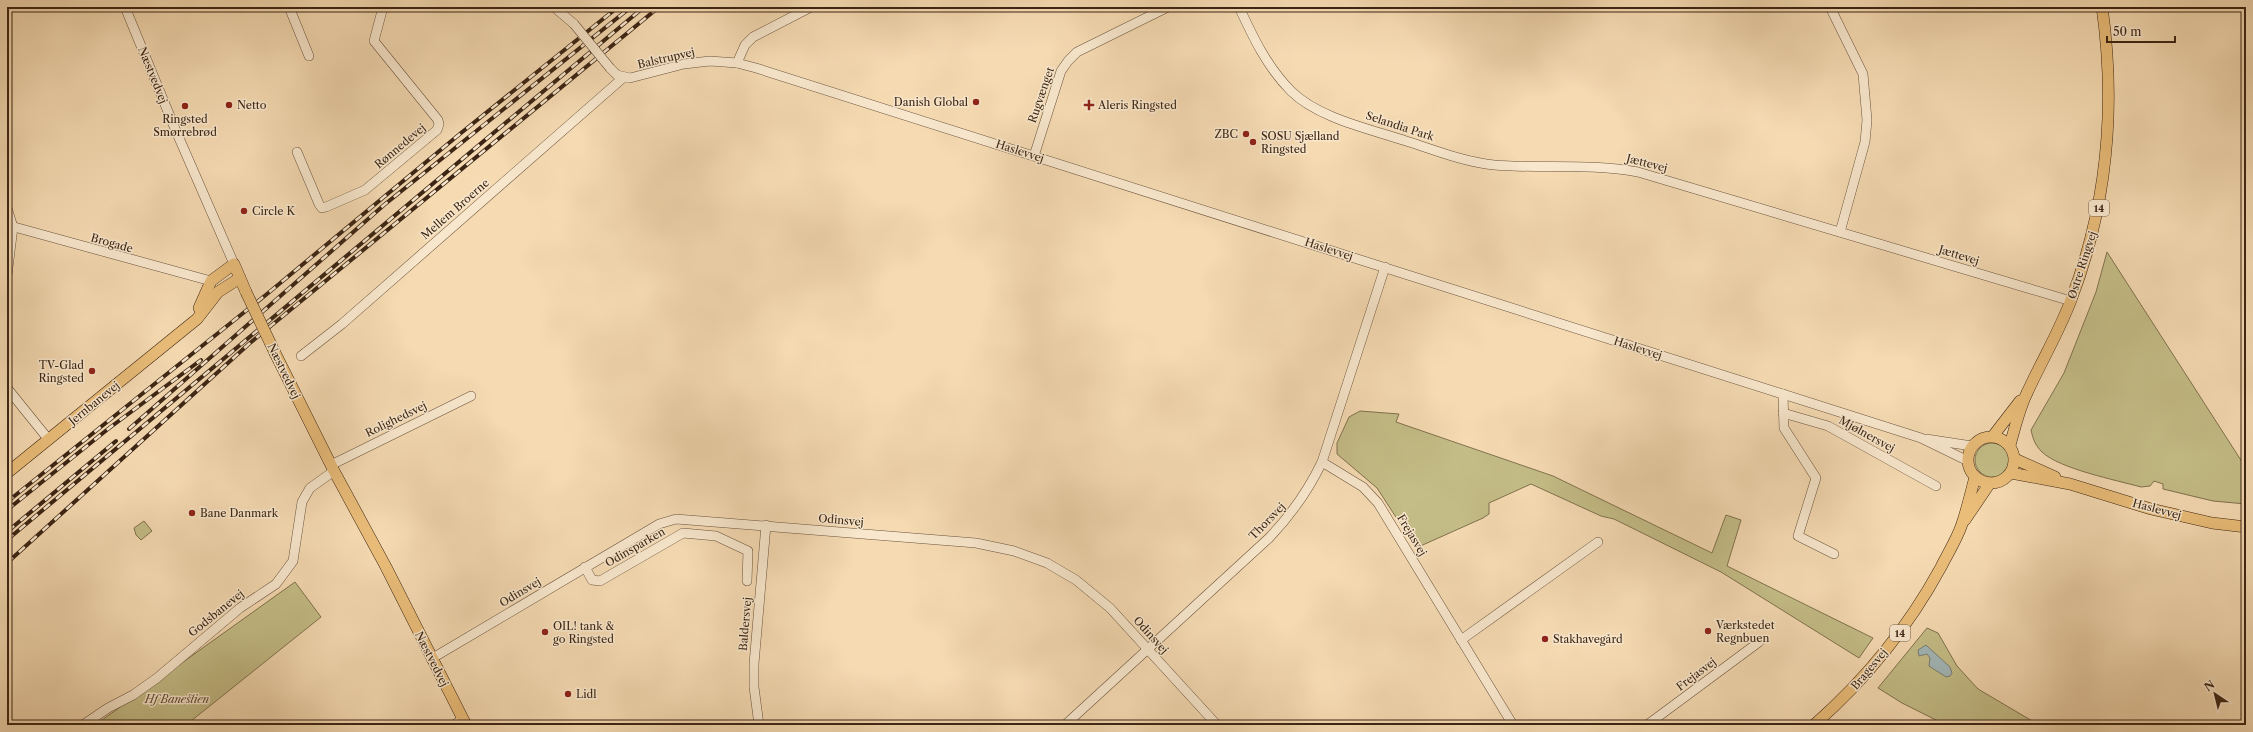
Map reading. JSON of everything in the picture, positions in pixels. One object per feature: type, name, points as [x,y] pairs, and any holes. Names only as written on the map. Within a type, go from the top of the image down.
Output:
[{"type":"main road","name":"Østre Ringvej","points":[[2010,445],[2026,395],[2071,301],[2086,257],[2098,209],[2107,151],[2110,104],[2108,48],[2102,7]]},
{"type":"main road","name":"Næstvedvej","points":[[234,264],[275,353],[333,468],[386,567],[461,723]]},
{"type":"main road","name":"Jernbanevej","points":[[181,332],[200,308],[211,282],[234,264]]},
{"type":"main road","name":"Jernbanevej","points":[[7,473],[197,319],[218,292],[240,278]]},
{"type":"main road","name":"Østre Ringvej","points":[[1993,436],[2026,395]]},
{"type":"main road","points":[[1972,446],[1968,461],[1970,470],[1975,477],[1990,483],[2005,479],[2011,473],[2015,459],[2010,445],[1993,436]]},
{"type":"main road","name":"14","points":[[1972,446],[1983,438],[1993,436]]},
{"type":"main road","name":"Haslevvej","points":[[2015,459],[2070,484]]},
{"type":"main road","name":"Haslevvej","points":[[2011,473],[2070,484],[2151,509],[2212,523],[2246,527]]},
{"type":"main road","name":"Bragesvej","points":[[1814,725],[1850,692],[1904,628],[1931,585],[1962,523],[1975,477]]},
{"type":"main road","name":"Bragesvej","points":[[1962,523],[1969,516],[1990,483]]},
{"type":"street","name":"Næstvedvej","points":[[125,7],[176,131],[234,264]]},
{"type":"street","points":[[289,7],[309,56]]},
{"type":"street","name":"Rønnedevej","points":[[297,152],[322,208],[365,190],[437,130],[439,124],[438,120],[374,42],[383,7]]},
{"type":"street","points":[[554,7],[574,24],[610,68],[624,78]]},
{"type":"street","points":[[737,63],[745,45],[752,37],[811,7]]},
{"type":"street","name":"Rugvænget","points":[[1034,156],[1061,71],[1068,61],[1077,52],[1168,7]]},
{"type":"street","name":"Selandia Park","points":[[1239,7],[1266,61],[1277,77],[1305,102],[1321,111],[1456,157],[1493,165],[1608,167]]},
{"type":"street","points":[[1830,7],[1863,74],[1867,120],[1865,142],[1840,232]]},
{"type":"street","name":"Balstrupvej","points":[[624,78],[636,77],[684,64],[710,61],[737,63]]},
{"type":"street","name":"Haslevvej","points":[[737,63],[1921,438],[1968,461]]},
{"type":"street","name":"Mellem Broerne","points":[[301,356],[342,324],[624,78]]},
{"type":"street","name":"Jættevej","points":[[1608,167],[1638,172],[2071,301]]},
{"type":"street","points":[[7,208],[10,226],[7,276]]},
{"type":"street","name":"Brogade","points":[[10,226],[211,282]]},
{"type":"street","name":"Thorsvej","points":[[1066,725],[1290,517],[1309,489],[1322,462],[1385,267]]},
{"type":"street","points":[[7,388],[49,440]]},
{"type":"street","points":[[1783,394],[1784,428],[1816,478],[1798,536],[1834,554]]},
{"type":"street","name":"Rolighedsvej","points":[[333,468],[471,396]]},
{"type":"street","name":"Mjølnersvej","points":[[1783,413],[1828,426],[1936,486]]},
{"type":"street","name":"Haslevvej","points":[[1921,438],[1972,446]]},
{"type":"street","name":"Frejasvej","points":[[1322,462],[1354,480],[1378,503],[1513,725]]},
{"type":"street","name":"Godsbanevej","points":[[83,725],[108,708],[133,695],[157,678],[240,608],[276,584],[293,561],[302,502],[310,488],[333,468]]},
{"type":"street","name":"Odinsvej","points":[[431,659],[659,524],[676,519],[976,543],[1014,551],[1047,563],[1076,580],[1110,608],[1217,725]]},
{"type":"street","points":[[704,535],[705,521]]},
{"type":"street","name":"Baldersvej","points":[[759,725],[754,687],[754,664],[766,526]]},
{"type":"street","name":"Odinsparken","points":[[585,567],[592,580],[600,581],[683,533],[716,536],[748,551],[747,581]]},
{"type":"street","points":[[1461,640],[1598,542]]},
{"type":"street","name":"Frejasvej","points":[[1648,725],[1759,642]]},
{"type":"green space","points":[[2107,252],[2246,468],[2246,504],[2213,501],[2163,489],[2163,484],[2154,481],[2150,486],[2141,487],[2075,469],[2050,458],[2042,452],[2036,444],[2031,430],[2064,373],[2096,292]]},
{"type":"green space","points":[[1360,411],[1399,414],[1396,422],[1553,476],[1712,553],[1726,515],[1741,520],[1727,566],[1873,638],[1859,658],[1721,572],[1614,519],[1601,516],[1531,484],[1489,503],[1489,514],[1483,518],[1416,548],[1377,488],[1337,454],[1337,443],[1349,417]]},
{"type":"green space","points":[[1992,443],[2004,448],[2009,460],[2004,472],[1992,477],[1980,472],[1975,460],[1980,448]]},
{"type":"green space","points":[[144,521],[152,531],[141,540],[136,535],[134,528]]},
{"type":"green space","name":"Hf Banestien","points":[[295,582],[321,617],[186,725],[95,725]]},
{"type":"green space","points":[[1927,628],[1938,633],[1957,666],[1978,689],[2039,725],[1946,725],[1902,703],[1878,688]]},
{"type":"shaded area","points":[[1926,645],[1950,667],[1952,673],[1950,676],[1946,677],[1929,666],[1930,658],[1927,654],[1919,656],[1918,650]]},
{"type":"railway","points":[[7,502],[267,294],[461,133],[618,7]]},
{"type":"railway","points":[[129,429],[384,205],[631,7]]},
{"type":"railway","points":[[7,540],[644,7]]},
{"type":"railway","points":[[7,563],[250,343],[659,7]]},
{"type":"railway","points":[[7,510],[108,429],[201,360]]},
{"type":"railway","points":[[8,531],[116,441]]},
{"type":"place","name":"Danish Global","points":[[976,102]]},
{"type":"place","name":"Netto","points":[[229,105]]},
{"type":"place","name":"Aleris Ringsted","points":[[1089,105]]},
{"type":"place","name":"Ringsted Smørrebrød","points":[[185,106]]},
{"type":"place","name":"ZBC","points":[[1246,134]]},
{"type":"place","name":"SOSU Sjælland Ringsted","points":[[1253,142]]},
{"type":"place","name":"Circle K","points":[[244,211]]},
{"type":"place","name":"TV-Glad Ringsted","points":[[92,371]]},
{"type":"place","name":"Bane Danmark","points":[[192,513]]},
{"type":"place","name":"Værkstedet Regnbuen","points":[[1708,631]]},
{"type":"place","name":"OIL! tank & go Ringsted","points":[[545,632]]},
{"type":"place","name":"Stakhavegård","points":[[1545,639]]},
{"type":"place","name":"Lidl","points":[[568,694]]}]
